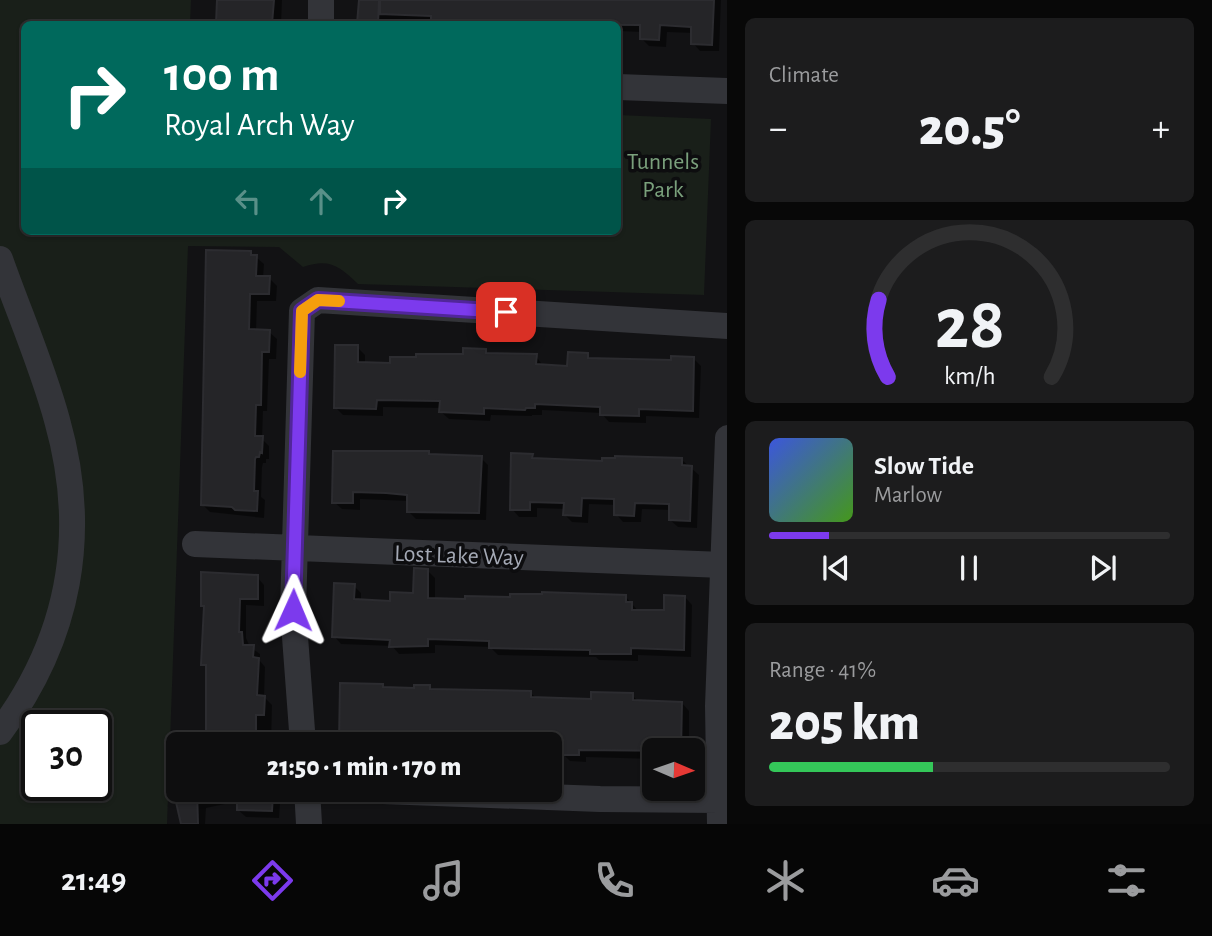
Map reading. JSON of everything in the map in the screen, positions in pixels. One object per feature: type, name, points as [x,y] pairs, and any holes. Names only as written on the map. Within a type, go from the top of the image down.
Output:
[{"type":"street","points":[[321,0],[321,21]]},
{"type":"street","points":[[621,87],[727,91]]},
{"type":"street","points":[[0,259],[57,420],[70,477],[73,533],[66,590],[47,652],[26,695],[0,732]]},
{"type":"street","points":[[302,732],[293,610],[302,311],[318,300],[727,326]]},
{"type":"street","points":[[562,798],[719,812],[718,706],[727,438]]},
{"type":"street","name":"Lost Lake Way","points":[[195,544],[723,565]]},
{"type":"street","points":[[308,802],[309,824]]},
{"type":"green space","name":"Tunnels Park","points":[[0,0],[191,0],[190,21],[21,21],[21,235],[621,235],[621,115],[711,119],[704,295],[358,284],[334,265],[320,263],[303,267],[279,247],[188,246],[170,732],[166,732],[167,824],[0,824]]},
{"type":"building","points":[[217,0],[274,0],[272,21],[216,21]]},
{"type":"building","points":[[359,0],[379,0],[378,21],[357,21]]},
{"type":"building","points":[[380,0],[714,0],[712,45],[691,44],[691,27],[660,25],[659,40],[640,39],[640,25],[621,25],[621,21],[431,21],[431,16],[380,14]]},
{"type":"building","points":[[206,250],[251,251],[251,255],[257,255],[256,276],[270,276],[269,294],[250,294],[249,329],[270,330],[269,352],[262,352],[261,405],[256,405],[255,436],[263,436],[262,453],[255,459],[254,491],[258,491],[257,511],[201,505]]},
{"type":"building","points":[[335,345],[358,345],[358,362],[390,363],[390,357],[416,357],[416,354],[463,354],[463,348],[486,349],[486,353],[537,354],[536,364],[567,366],[568,352],[588,353],[588,358],[671,360],[671,356],[694,357],[693,411],[639,409],[639,416],[600,415],[600,407],[535,404],[535,408],[525,410],[484,408],[484,414],[439,412],[440,401],[377,400],[376,409],[334,408]]},
{"type":"building","points":[[333,451],[429,451],[429,454],[482,456],[479,513],[407,512],[407,495],[386,493],[353,492],[353,503],[332,503]]},
{"type":"building","points":[[511,453],[533,454],[532,458],[602,461],[602,458],[615,456],[682,458],[682,465],[692,466],[690,521],[669,520],[669,504],[635,503],[634,516],[614,515],[614,499],[582,498],[581,516],[563,515],[564,503],[530,502],[530,510],[510,510]]},
{"type":"building","points":[[414,568],[428,569],[428,598],[510,597],[510,594],[542,592],[626,595],[626,602],[632,602],[632,610],[664,610],[664,595],[685,596],[684,650],[631,648],[631,654],[590,654],[590,650],[489,648],[489,641],[428,639],[428,646],[389,647],[390,640],[332,637],[334,583],[355,584],[354,599],[390,601],[390,592],[413,593]]},
{"type":"building","points":[[201,572],[258,575],[258,599],[240,599],[239,632],[242,632],[243,645],[254,645],[253,657],[259,658],[257,695],[265,696],[264,715],[256,715],[256,732],[206,732],[206,665],[201,665],[204,606],[201,606]]},
{"type":"building","points":[[340,683],[414,688],[414,685],[430,685],[430,689],[531,691],[531,697],[591,699],[591,692],[633,693],[633,700],[682,702],[681,738],[642,738],[642,751],[579,750],[579,755],[562,755],[562,732],[339,732]]},
{"type":"building","points":[[176,802],[197,802],[198,824],[181,824]]},
{"type":"building","points":[[237,802],[273,802],[272,811],[237,810]]},
{"type":"slow traffic","points":[[300,372],[302,311],[318,300],[339,301]]},
{"type":"route","points":[[293,610],[302,311],[318,300],[506,312]]}]
